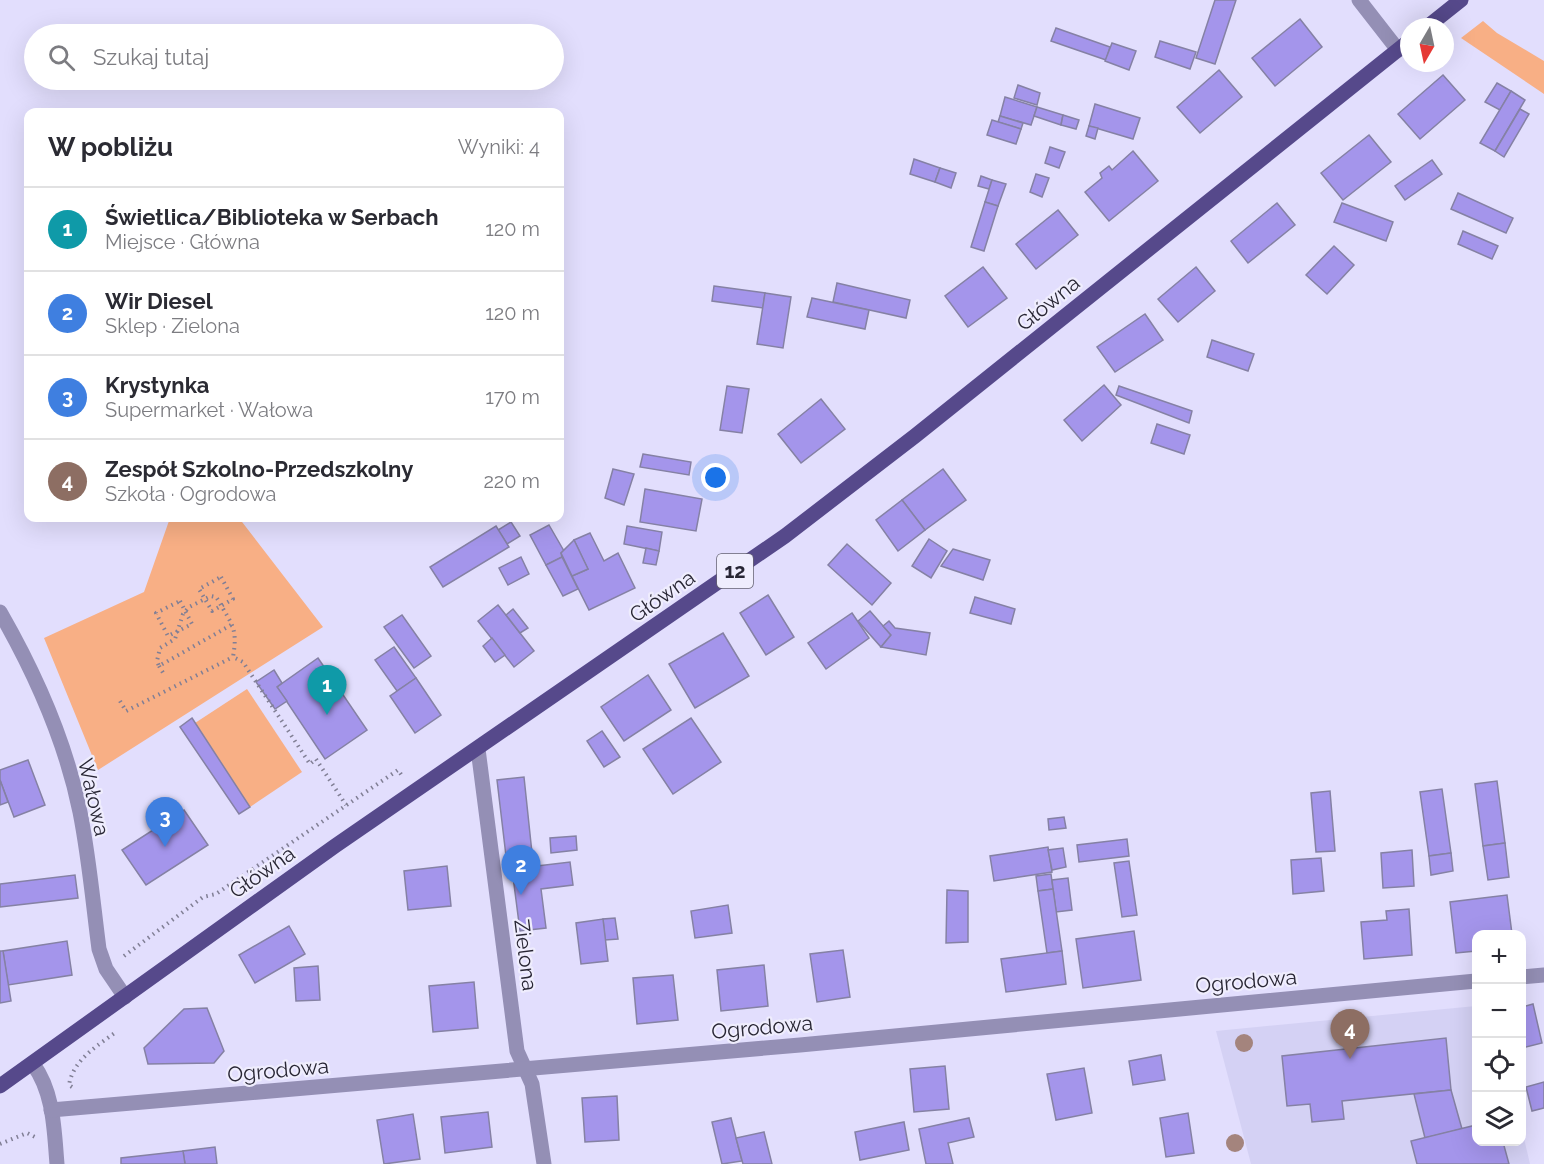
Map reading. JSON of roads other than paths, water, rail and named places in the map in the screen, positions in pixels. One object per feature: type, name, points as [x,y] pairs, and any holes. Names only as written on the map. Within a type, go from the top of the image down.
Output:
[{"type":"main road","points":[[1438,18],[1461,0]]},
{"type":"main road","name":"Główna","points":[[0,1086],[335,846],[785,536],[934,421],[1400,48]]},
{"type":"street","points":[[1359,0],[1400,41]]},
{"type":"street","name":"Wałowa","points":[[0,612],[20,648],[58,736],[80,811],[99,948],[106,969],[125,997]]},
{"type":"street","name":"Zielona","points":[[478,749],[517,1051],[532,1084],[544,1164]]},
{"type":"street","points":[[1526,977],[1544,975]]},
{"type":"street","name":"Ogrodowa","points":[[51,1110],[1472,981]]},
{"type":"street","points":[[33,1064],[45,1081],[57,1164]]},
{"type":"place","name":"Świetlica/Biblioteka w Serbach","points":[[327,715]]},
{"type":"place","name":"Krystynka","points":[[165,847]]},
{"type":"place","name":"Wir Diesel","points":[[521,895]]},
{"type":"place","name":"Zespół Szkolno-Przedszkolny","points":[[1350,1059]]}]
